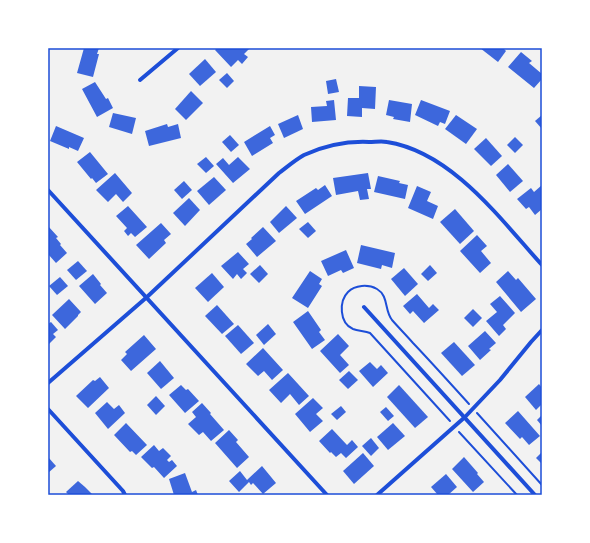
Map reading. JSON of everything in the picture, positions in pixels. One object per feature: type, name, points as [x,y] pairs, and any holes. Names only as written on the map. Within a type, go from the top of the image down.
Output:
[{"type":"street","points":[[140,80],[178,48]]},
{"type":"street","points":[[48,383],[147,297],[279,173],[303,156],[331,145],[358,141],[387,142],[410,148],[436,160],[463,180],[487,204],[542,265]]},
{"type":"street","points":[[48,190],[326,495]]},
{"type":"street","points":[[364,307],[535,495]]},
{"type":"street","points":[[377,495],[465,417],[500,380],[542,330]]},
{"type":"street","points":[[48,409],[125,495]]},
{"type":"building","points":[[84,48],[99,48],[97,54],[99,54],[93,77],[77,73]]},
{"type":"building","points":[[217,48],[250,48],[244,54],[248,57],[242,64],[238,60],[231,67],[215,50]]},
{"type":"building","points":[[480,48],[503,48],[506,51],[498,62]]},
{"type":"building","points":[[521,52],[532,61],[529,63],[542,74],[542,79],[534,88],[508,67]]},
{"type":"building","points":[[205,59],[216,72],[200,86],[189,74]]},
{"type":"building","points":[[227,73],[234,81],[227,88],[219,80]]},
{"type":"building","points":[[336,79],[339,92],[328,94],[326,81]]},
{"type":"building","points":[[95,82],[106,99],[108,98],[113,108],[97,117],[82,89]]},
{"type":"building","points":[[359,86],[376,87],[375,109],[362,108],[362,117],[347,116],[348,98],[359,98]]},
{"type":"building","points":[[191,91],[203,103],[186,120],[175,109]]},
{"type":"building","points":[[334,100],[336,120],[312,122],[311,107],[327,106],[326,101]]},
{"type":"building","points":[[389,100],[412,104],[410,122],[393,119],[394,117],[386,115]]},
{"type":"building","points":[[421,100],[450,111],[445,124],[440,122],[438,126],[415,115]]},
{"type":"building","points":[[113,113],[136,118],[132,134],[109,127]]},
{"type":"building","points":[[298,115],[303,129],[284,138],[278,124]]},
{"type":"building","points":[[456,115],[477,129],[466,144],[445,129]]},
{"type":"building","points":[[542,115],[542,129],[535,121]]},
{"type":"building","points":[[167,124],[168,127],[178,124],[181,138],[149,146],[145,131]]},
{"type":"building","points":[[56,126],[84,138],[78,151],[50,141]]},
{"type":"building","points":[[270,126],[275,135],[270,138],[273,143],[252,156],[244,142]]},
{"type":"building","points":[[230,135],[239,145],[231,152],[222,142]]},
{"type":"building","points":[[515,137],[523,145],[515,153],[507,145]]},
{"type":"building","points":[[486,138],[502,156],[491,166],[474,149]]},
{"type":"building","points":[[90,152],[108,174],[96,183],[77,162]]},
{"type":"building","points":[[206,157],[214,166],[206,173],[197,164]]},
{"type":"building","points":[[238,157],[250,169],[233,183],[216,164],[223,158],[229,165]]},
{"type":"building","points":[[508,164],[523,181],[510,192],[496,175]]},
{"type":"building","points":[[115,173],[132,193],[123,202],[116,194],[108,202],[96,190]]},
{"type":"building","points":[[368,173],[371,189],[367,189],[369,199],[360,200],[358,191],[336,195],[333,178]]},
{"type":"building","points":[[378,176],[400,181],[399,183],[408,185],[405,199],[374,192]]},
{"type":"building","points":[[214,177],[226,190],[209,205],[197,191]]},
{"type":"building","points":[[184,181],[192,190],[182,199],[174,190]]},
{"type":"building","points":[[325,185],[332,196],[305,214],[296,201],[316,188],[318,190]]},
{"type":"building","points":[[542,185],[542,209],[535,215],[529,207],[526,209],[517,199],[531,188],[534,192]]},
{"type":"building","points":[[417,186],[431,192],[427,201],[438,206],[433,219],[408,208]]},
{"type":"building","points":[[189,198],[200,210],[185,226],[173,213]]},
{"type":"building","points":[[128,206],[147,227],[135,237],[131,233],[128,236],[124,231],[127,228],[116,216]]},
{"type":"building","points":[[286,206],[297,218],[279,233],[270,222]]},
{"type":"building","points":[[455,209],[474,231],[460,244],[440,222]]},
{"type":"building","points":[[308,222],[316,231],[308,238],[299,229]]},
{"type":"building","points":[[161,223],[171,234],[164,240],[166,243],[149,259],[136,245]]},
{"type":"building","points":[[48,226],[58,237],[56,238],[67,253],[56,263],[48,254]]},
{"type":"building","points":[[263,227],[276,241],[257,257],[246,244]]},
{"type":"building","points":[[477,235],[487,246],[481,251],[491,263],[480,273],[460,251]]},
{"type":"building","points":[[361,245],[395,253],[392,268],[382,265],[381,269],[357,263]]},
{"type":"building","points":[[346,250],[354,268],[343,273],[341,270],[328,276],[321,261]]},
{"type":"building","points":[[238,252],[249,264],[243,269],[247,273],[241,279],[237,274],[233,279],[221,266]]},
{"type":"building","points":[[78,261],[87,271],[76,280],[67,270]]},
{"type":"building","points":[[260,265],[268,274],[259,283],[250,274]]},
{"type":"building","points":[[430,265],[437,273],[428,281],[421,274]]},
{"type":"building","points":[[404,268],[418,284],[405,296],[391,279]]},
{"type":"building","points":[[310,271],[322,279],[319,284],[322,286],[308,308],[292,298]]},
{"type":"building","points":[[508,271],[516,280],[518,278],[536,299],[521,312],[496,282]]},
{"type":"building","points":[[212,273],[224,287],[208,302],[195,288]]},
{"type":"building","points":[[93,274],[107,293],[95,304],[79,286]]},
{"type":"building","points":[[60,277],[68,286],[57,295],[49,286]]},
{"type":"building","points":[[417,294],[429,308],[433,304],[439,310],[424,323],[413,311],[410,314],[403,306]]},
{"type":"building","points":[[500,296],[515,313],[503,325],[506,329],[499,336],[486,321],[497,312],[490,304]]},
{"type":"building","points":[[69,299],[81,312],[65,329],[52,315]]},
{"type":"building","points":[[217,305],[234,324],[222,334],[205,316]]},
{"type":"building","points":[[473,309],[482,318],[473,327],[464,318]]},
{"type":"building","points":[[308,311],[321,330],[319,332],[325,340],[312,349],[293,322]]},
{"type":"building","points":[[51,322],[58,330],[53,334],[56,337],[48,345],[48,324]]},
{"type":"building","points":[[268,324],[276,334],[264,345],[256,335]]},
{"type":"building","points":[[238,325],[254,343],[241,354],[225,336]]},
{"type":"building","points":[[485,331],[496,343],[480,360],[468,346]]},
{"type":"building","points":[[338,334],[349,346],[340,355],[349,365],[340,373],[320,351]]},
{"type":"building","points":[[144,335],[156,349],[131,371],[121,360],[127,354],[125,352]]},
{"type":"building","points":[[454,342],[475,365],[462,376],[441,353]]},
{"type":"building","points":[[263,348],[283,370],[272,380],[264,371],[258,376],[246,364]]},
{"type":"building","points":[[160,361],[174,378],[161,389],[147,373]]},
{"type":"building","points":[[370,362],[377,369],[381,365],[388,373],[373,387],[359,371]]},
{"type":"building","points":[[349,371],[358,380],[348,389],[339,380]]},
{"type":"building","points":[[288,373],[309,396],[299,405],[290,394],[281,403],[269,390]]},
{"type":"building","points":[[100,377],[109,388],[88,408],[76,396],[93,380],[95,381]]},
{"type":"building","points":[[539,384],[542,388],[542,404],[536,410],[525,397]]},
{"type":"building","points":[[181,385],[186,390],[188,389],[199,401],[185,413],[169,395]]},
{"type":"building","points":[[399,385],[428,417],[415,428],[387,397]]},
{"type":"building","points":[[156,396],[165,406],[156,415],[147,405]]},
{"type":"building","points":[[313,398],[323,408],[316,414],[323,421],[310,432],[295,414]]},
{"type":"building","points":[[107,402],[114,409],[119,405],[125,413],[108,429],[95,413]]},
{"type":"building","points":[[202,403],[224,430],[211,441],[203,432],[199,435],[188,424],[196,417],[192,412]]},
{"type":"building","points":[[341,406],[346,412],[337,420],[331,414]]},
{"type":"building","points":[[386,407],[394,416],[388,421],[380,412]]},
{"type":"building","points":[[518,411],[540,436],[529,445],[522,437],[520,439],[505,423]]},
{"type":"building","points":[[542,415],[542,426],[537,420]]},
{"type":"building","points":[[126,423],[147,445],[136,455],[132,451],[130,452],[114,435]]},
{"type":"building","points":[[393,423],[405,436],[388,450],[377,437]]},
{"type":"building","points":[[332,429],[347,445],[352,440],[358,447],[346,458],[341,453],[336,457],[319,441]]},
{"type":"building","points":[[229,430],[238,440],[236,442],[249,457],[237,468],[215,443]]},
{"type":"building","points":[[371,438],[379,448],[371,456],[362,446]]},
{"type":"building","points":[[154,445],[159,451],[163,448],[171,456],[167,460],[169,462],[172,460],[177,466],[164,478],[154,467],[152,468],[141,457]]},
{"type":"building","points":[[542,452],[542,464],[536,458]]},
{"type":"building","points":[[363,453],[374,466],[354,484],[343,471]]},
{"type":"building","points":[[48,457],[56,466],[48,473]]},
{"type":"building","points":[[464,457],[484,482],[473,492],[452,469]]},
{"type":"building","points":[[262,466],[276,483],[263,494],[253,483],[251,485],[249,482],[239,492],[229,481],[240,471],[247,480]]},
{"type":"building","points":[[185,473],[192,492],[196,490],[198,495],[174,495],[169,479]]},
{"type":"building","points":[[446,474],[457,487],[448,495],[438,495],[431,487]]},
{"type":"building","points":[[78,481],[93,495],[69,495],[66,492]]}]
